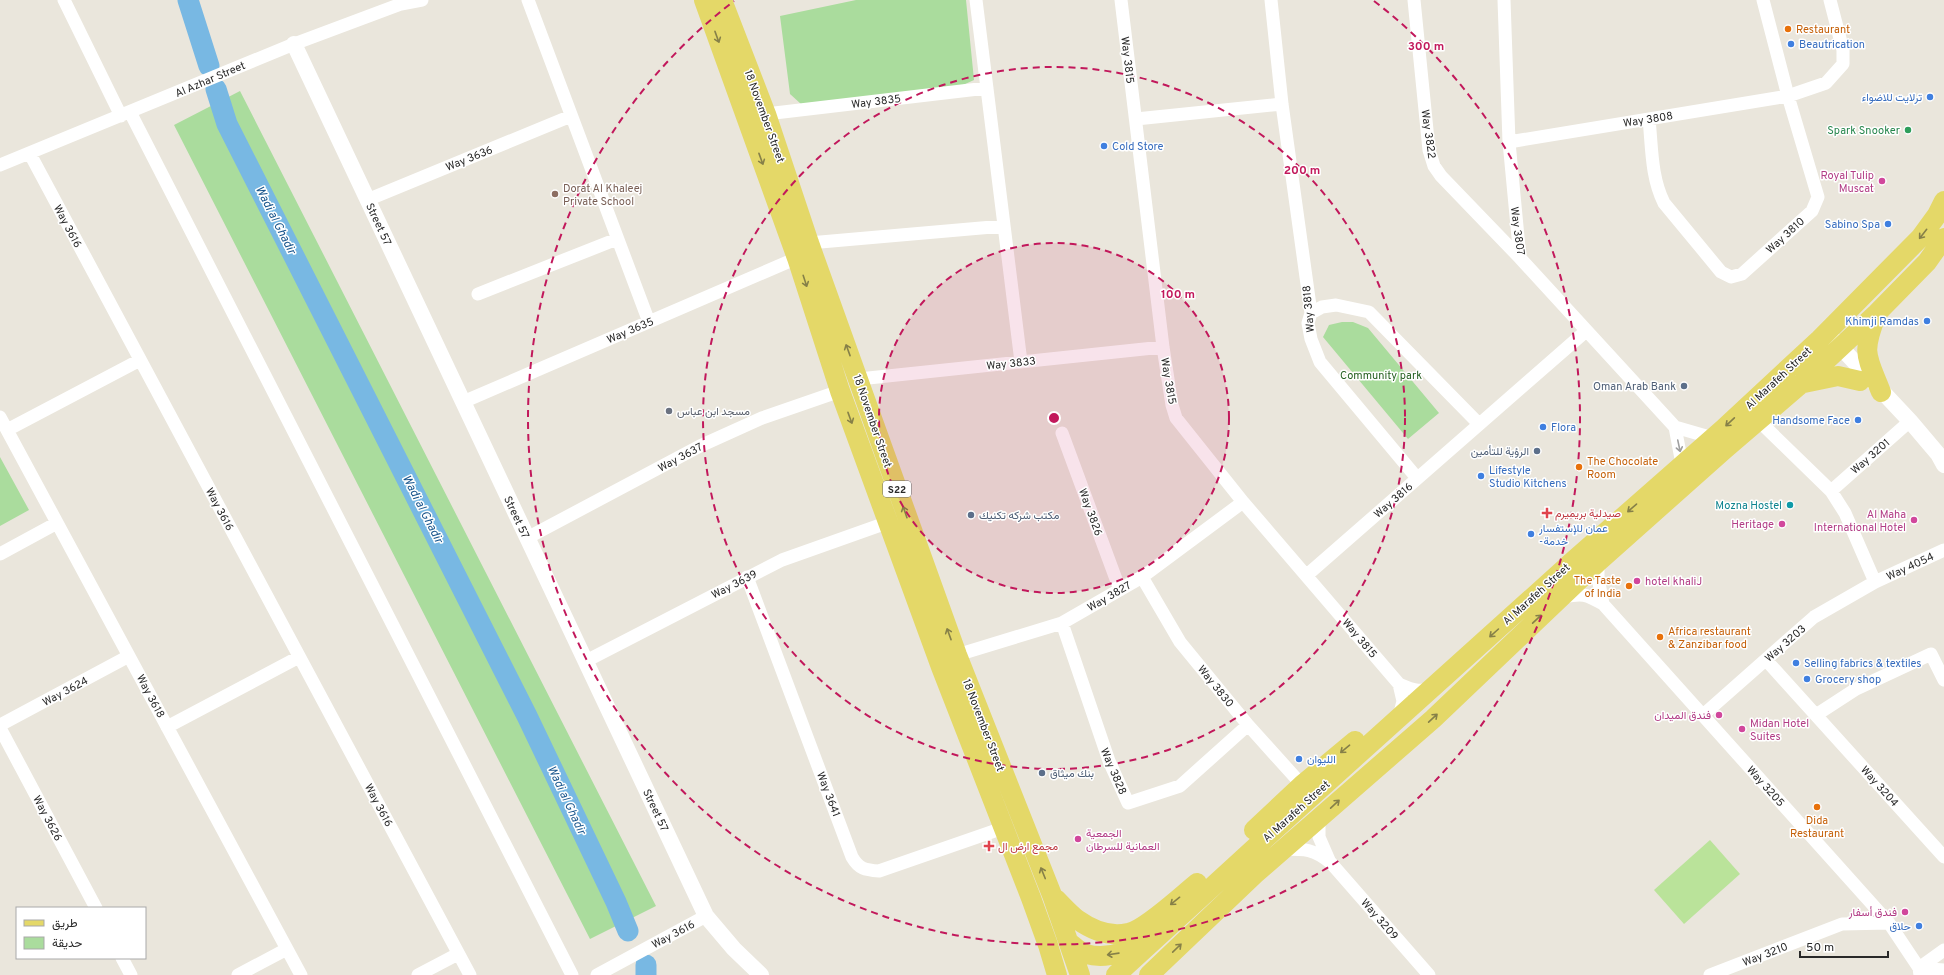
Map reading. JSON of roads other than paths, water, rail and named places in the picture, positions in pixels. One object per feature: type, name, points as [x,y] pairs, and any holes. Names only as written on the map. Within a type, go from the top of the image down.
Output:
[{"type":"main road","name":"18 November Street","points":[[704,0],[803,251],[859,379],[957,655],[1052,895],[1080,975]]},
{"type":"main road","name":"18 November Street","points":[[722,0],[766,114],[840,391],[941,667],[1046,938],[1057,975]]},
{"type":"main road","name":"Al Marafeh Street","points":[[1116,975],[1573,561],[1713,438],[1824,336],[1908,250],[1937,215],[1944,201]]},
{"type":"main road","name":"Al Marafeh Street","points":[[1149,975],[1202,923],[1284,849],[1433,719],[1598,562],[1758,420],[1802,383],[1877,313],[1927,262],[1944,238]]},
{"type":"main road","points":[[1881,258],[1908,250]]},
{"type":"main road","points":[[1877,313],[1867,339],[1866,346],[1868,362],[1881,392]]},
{"type":"main road","points":[[1802,383],[1838,376],[1860,381]]},
{"type":"main road","points":[[1052,895],[1077,919],[1089,926],[1115,934],[1129,933],[1144,926],[1202,879],[1302,785],[1362,735],[1394,723]]},
{"type":"main road","points":[[1070,943],[1085,954],[1098,956],[1115,955],[1131,950],[1161,933]]},
{"type":"street","points":[[64,0],[126,114],[572,975]]},
{"type":"street","name":"Al Azhar Street","points":[[0,166],[294,44],[401,4],[422,0]]},
{"type":"street","points":[[528,0],[649,322]]},
{"type":"street","points":[[976,0],[1021,362]]},
{"type":"street","name":"Way 3815","points":[[1121,0],[1163,347],[1172,405],[1176,418],[1243,502],[1399,684]]},
{"type":"street","name":"Way 3818","points":[[1271,0],[1282,104],[1311,313],[1308,323],[1311,339],[1320,362],[1417,478]]},
{"type":"street","name":"Way 3822","points":[[1414,0],[1429,150],[1434,166],[1441,176],[1520,258]]},
{"type":"street","name":"Way 3807","points":[[1504,0],[1508,142],[1520,258],[1675,427]]},
{"type":"street","name":"Way 3810","points":[[1649,119],[1654,178],[1661,197],[1721,272],[1731,277],[1742,274],[1812,211],[1818,197],[1788,96],[1763,0]]},
{"type":"street","name":"Way 3808","points":[[1508,142],[1788,96],[1826,83],[1843,64],[1843,50],[1830,0]]},
{"type":"street","name":"Street 57","points":[[294,44],[706,916],[734,950],[761,975]]},
{"type":"street","name":"Way 3835","points":[[766,114],[987,88]]},
{"type":"street","points":[[1136,119],[1282,104]]},
{"type":"street","name":"Way 3636","points":[[367,200],[571,116]]},
{"type":"street","name":"Way 3616","points":[[30,154],[470,975]]},
{"type":"street","points":[[803,251],[1004,226]]},
{"type":"street","points":[[478,294],[618,239]]},
{"type":"street","name":"Way 3635","points":[[463,402],[649,322],[803,251]]},
{"type":"street","points":[[1311,313],[1322,308],[1336,305],[1368,312],[1479,424]]},
{"type":"street","name":"Way 3816","points":[[1307,575],[1586,330]]},
{"type":"street","points":[[1824,336],[1910,421],[1938,454],[1944,465]]},
{"type":"street","name":"Way 3833","points":[[859,379],[1163,347]]},
{"type":"street","points":[[1837,350],[1860,381],[1881,392]]},
{"type":"street","points":[[7,430],[140,360]]},
{"type":"street","name":"Way 3637","points":[[527,538],[700,446],[762,418],[840,391]]},
{"type":"street","name":"Way 3618","points":[[0,417],[301,975]]},
{"type":"street","points":[[1758,420],[1831,491],[1845,513],[1875,582]]},
{"type":"street","name":"Way 3201","points":[[1831,491],[1910,421]]},
{"type":"street","points":[[1682,464],[1675,427],[1713,438]]},
{"type":"street","name":"Way 3826","points":[[1062,433],[1120,590]]},
{"type":"street","name":"Way 3827","points":[[957,655],[1062,623],[1142,578],[1243,502]]},
{"type":"street","name":"Way 3639","points":[[586,661],[782,560],[889,522]]},
{"type":"street","points":[[0,554],[57,523]]},
{"type":"street","name":"Way 4054","points":[[1875,582],[1944,550]]},
{"type":"street","points":[[1598,562],[1598,578],[1603,604]]},
{"type":"street","name":"Way 3641","points":[[747,577],[852,857],[858,867],[866,870],[879,871],[1003,828]]},
{"type":"street","name":"Way 3830","points":[[1142,578],[1180,642],[1248,725],[1302,785]]},
{"type":"street","name":"Way 3203","points":[[1703,715],[1814,617],[1875,582]]},
{"type":"street","name":"Way 3205","points":[[1559,598],[1580,593],[1590,596],[1603,604],[1889,923],[1919,972]]},
{"type":"street","name":"Way 3828","points":[[1062,623],[1109,761],[1128,803],[1180,786],[1248,725]]},
{"type":"street","points":[[1816,715],[1856,689],[1931,654],[1944,680]]},
{"type":"street","name":"Way 3624","points":[[0,725],[129,656]]},
{"type":"street","points":[[167,726],[299,657]]},
{"type":"street","name":"Way 3204","points":[[1766,660],[1944,857]]},
{"type":"street","points":[[1399,684],[1413,690],[1424,691],[1436,685]]},
{"type":"street","points":[[1394,723],[1403,701],[1399,684]]},
{"type":"street","name":"Way 3626","points":[[0,728],[95,907]]},
{"type":"street","name":"Way 3209","points":[[1318,819],[1319,837],[1331,863]]},
{"type":"street","name":"Way 3209","points":[[1284,849],[1311,850],[1331,863],[1429,975]]},
{"type":"street","name":"Way 3616","points":[[596,975],[706,916]]},
{"type":"street","name":"Way 3210","points":[[1710,975],[1842,924],[1889,923]]},
{"type":"street","points":[[238,975],[287,949]]},
{"type":"street","points":[[1919,972],[1944,950]]},
{"type":"street","points":[[418,975],[458,954]]},
{"type":"street","points":[[123,959],[131,975]]},
{"type":"street","points":[[1919,972],[1944,970]]},
{"type":"waterway","name":"Wadi al Ghadir","points":[[188,0],[209,66]]},
{"type":"waterway","name":"Wadi al Ghadir","points":[[216,89],[227,124],[527,716],[616,902],[628,931]]},
{"type":"waterway","name":"Wadi al Ghadir","points":[[646,965],[646,975]]},
{"type":"place","name":"Restaurant","points":[[1788,29]]},
{"type":"place","name":"Beautrication","points":[[1791,44]]},
{"type":"place","name":"ترلايت للاضواء","points":[[1930,97]]},
{"type":"place","name":"Spark Snooker","points":[[1908,130]]},
{"type":"place","name":"Cold Store","points":[[1104,146]]},
{"type":"place","name":"Royal Tulip Muscat","points":[[1882,181]]},
{"type":"place","name":"Dorat Al Khaleej Private School","points":[[555,194]]},
{"type":"place","name":"Sabino Spa","points":[[1888,224]]},
{"type":"place","name":"Khimji Ramdas","points":[[1927,321]]},
{"type":"place","name":"Oman Arab Bank","points":[[1684,386]]},
{"type":"place","name":"مسجد ابن عباس","points":[[669,411]]},
{"type":"place","name":"Handsome Face","points":[[1858,420]]},
{"type":"place","name":"Flora","points":[[1543,427]]},
{"type":"place","name":"الرؤية للتأمين","points":[[1537,451]]},
{"type":"place","name":"The Chocolate Room","points":[[1579,467]]},
{"type":"place","name":"Lifestyle Studio Kitchens","points":[[1481,476]]},
{"type":"place","name":"Mozna Hostel","points":[[1790,505]]},
{"type":"place","name":"صيدلية بريميرم","points":[[1547,513]]},
{"type":"place","name":"مكتب شركه تكنيك","points":[[971,515]]},
{"type":"place","name":"Al Maha International Hotel","points":[[1914,520]]},
{"type":"place","name":"Heritage","points":[[1782,524]]},
{"type":"place","name":"عمان للإستفسار -خدمة","points":[[1531,534]]},
{"type":"place","name":"hotel khaliJ","points":[[1637,581]]},
{"type":"place","name":"The Taste of India","points":[[1629,586]]},
{"type":"place","name":"Africa restaurant & Zanzibar food","points":[[1660,637]]},
{"type":"place","name":"Selling fabrics & textiles","points":[[1796,663]]},
{"type":"place","name":"Grocery shop","points":[[1807,679]]},
{"type":"place","name":"فندق الميدان","points":[[1719,715]]},
{"type":"place","name":"Midan Hotel Suites","points":[[1742,729]]},
{"type":"place","name":"الليوان","points":[[1299,759]]},
{"type":"place","name":"بنك ميثاق","points":[[1042,773]]},
{"type":"place","name":"Dida Restaurant","points":[[1817,807]]},
{"type":"place","name":"الجمعية العمانية للسرطان","points":[[1078,839]]},
{"type":"place","name":"مجمع ارض ال","points":[[989,846]]},
{"type":"place","name":"فندق أسفار","points":[[1905,912]]},
{"type":"place","name":"حلاق","points":[[1919,926]]},
{"type":"park label","name":"Community park","points":[[1381,375]]}]
